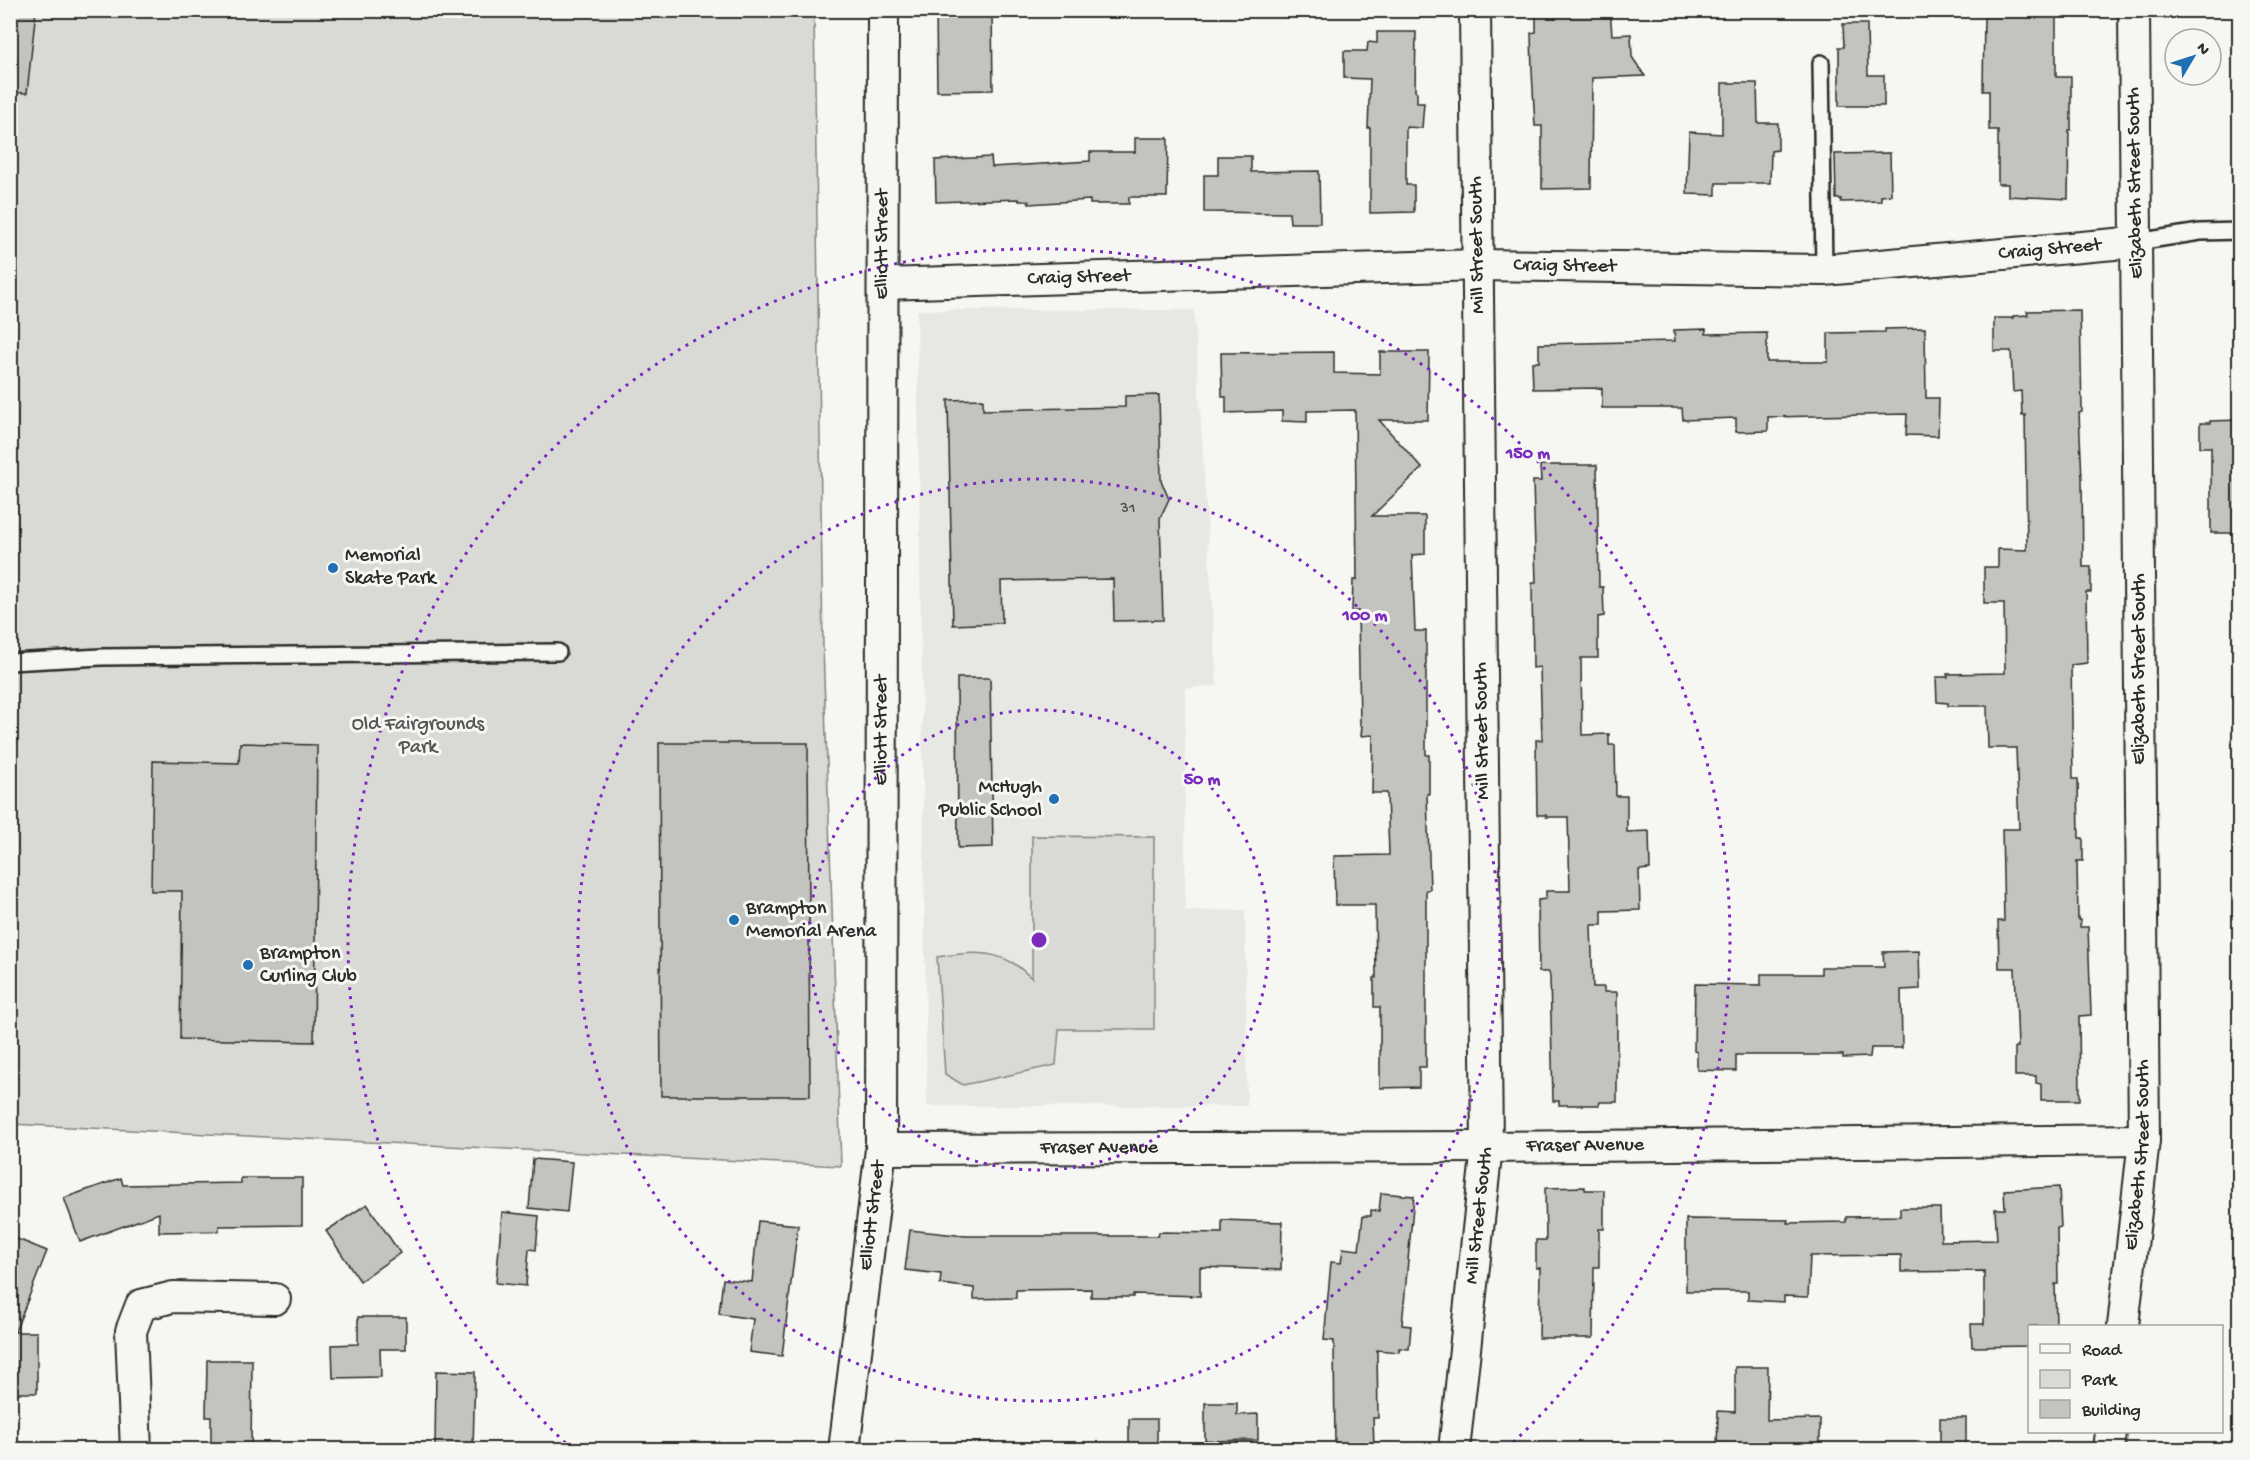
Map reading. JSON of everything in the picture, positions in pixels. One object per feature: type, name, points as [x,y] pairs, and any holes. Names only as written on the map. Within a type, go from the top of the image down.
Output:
[{"type":"street","name":"Elliott Street","points":[[844,1449],[881,1149],[883,10]]},
{"type":"street","name":"Mill Street South","points":[[1454,1449],[1487,1147],[1474,10]]},
{"type":"street","name":"Elizabeth Street South","points":[[2123,1325],[2144,1140],[2134,10]]},
{"type":"street","name":"Craig Street","points":[[884,284],[1478,265],[1824,270],[2137,242]]},
{"type":"street","name":"Fraser Avenue","points":[[881,1149],[1487,1147],[2144,1140]]},
{"type":"street","points":[[136,1449],[131,1331],[141,1305],[173,1297],[275,1299]]},
{"type":"street","points":[[2109,1449],[2111,1433]]},
{"type":"lane","points":[[1821,63],[1824,270]]},
{"type":"lane","points":[[2137,242],[2200,232],[2240,231]]},
{"type":"lane","points":[[10,662],[101,657],[558,652]]},
{"type":"shaded area","name":"McHugh Public School","points":[[917,310],[1194,310],[1217,686],[1185,688],[1185,911],[1245,910],[1247,1106],[927,1106]]},
{"type":"green space","name":"Old Fairgrounds Park","points":[[10,11],[814,11],[823,648],[841,1166],[11,1124]]},
{"type":"green space","points":[[1032,836],[1154,837],[1154,1029],[1059,1029],[1056,1065],[963,1085],[945,1074],[937,957],[966,953],[995,956],[1013,963],[1032,978]]},
{"type":"building","points":[[10,10],[36,10],[27,93],[10,92]]},
{"type":"building","points":[[936,10],[992,10],[993,90],[937,91]]},
{"type":"building","points":[[1536,10],[1610,10],[1612,35],[1631,34],[1632,57],[1645,76],[1592,78],[1591,188],[1542,189],[1542,126],[1535,126],[1532,71],[1531,33],[1536,32]]},
{"type":"building","points":[[1984,16],[2056,16],[2056,77],[2071,77],[2068,199],[2008,196],[2008,184],[1998,184],[1998,130],[1989,130],[1989,91],[1983,91]]},
{"type":"building","points":[[1843,24],[1867,24],[1868,75],[1884,75],[1884,106],[1839,106],[1839,47],[1844,47]]},
{"type":"building","points":[[1377,32],[1416,32],[1415,91],[1417,92],[1417,103],[1424,103],[1422,128],[1406,127],[1406,185],[1414,185],[1414,212],[1370,213],[1370,128],[1368,128],[1370,79],[1344,78],[1344,51],[1367,51],[1368,42],[1377,43]]},
{"type":"building","points":[[1722,83],[1757,83],[1758,123],[1778,123],[1778,150],[1771,151],[1770,183],[1716,183],[1716,195],[1687,194],[1689,132],[1722,134]]},
{"type":"building","points":[[1135,138],[1168,138],[1167,197],[1129,197],[1129,204],[1090,204],[1090,200],[1029,204],[1029,201],[1019,201],[1019,199],[936,202],[935,160],[991,157],[992,167],[1090,161],[1090,152],[1135,152]]},
{"type":"building","points":[[1890,153],[1891,195],[1881,196],[1881,201],[1841,202],[1841,199],[1836,199],[1835,154]]},
{"type":"building","points":[[1218,156],[1251,156],[1251,172],[1319,171],[1320,223],[1290,223],[1289,213],[1204,212],[1204,175],[1218,175]]},
{"type":"building","points":[[2080,310],[2082,412],[2079,413],[2083,567],[2091,567],[2091,592],[2086,592],[2087,663],[2071,665],[2073,779],[2078,779],[2079,838],[2083,838],[2083,861],[2077,861],[2078,920],[2080,920],[2080,927],[2088,927],[2091,1015],[2079,1016],[2080,1100],[2041,1100],[2041,1084],[2036,1083],[2036,1076],[2015,1076],[2015,1047],[2018,1047],[2015,968],[1999,968],[1998,921],[2004,921],[2002,829],[2019,829],[2016,748],[1988,748],[1987,706],[1948,706],[1948,703],[1937,702],[1936,677],[1948,677],[1947,674],[2005,673],[2004,603],[1984,603],[1984,567],[1998,567],[1998,549],[2027,550],[2025,415],[2022,415],[2021,391],[2013,392],[2011,351],[1994,351],[1994,318],[2028,315],[2027,311]]},
{"type":"building","points":[[1925,328],[1926,398],[1939,398],[1938,436],[1906,435],[1907,414],[1768,417],[1768,431],[1736,432],[1736,418],[1683,420],[1682,408],[1602,408],[1602,388],[1533,389],[1532,362],[1539,362],[1539,344],[1675,341],[1674,330],[1706,329],[1706,334],[1767,333],[1767,362],[1828,362],[1828,333],[1885,332],[1885,329]]},
{"type":"building","points":[[1334,352],[1334,373],[1380,374],[1380,352],[1429,352],[1428,420],[1379,420],[1422,468],[1372,516],[1425,516],[1425,554],[1412,555],[1415,631],[1426,631],[1426,755],[1429,755],[1429,794],[1427,794],[1430,890],[1426,890],[1426,1067],[1419,1067],[1419,1087],[1380,1088],[1380,1007],[1374,1007],[1375,905],[1335,905],[1334,856],[1389,855],[1387,793],[1372,793],[1373,735],[1361,736],[1362,726],[1360,726],[1358,611],[1352,612],[1353,580],[1357,580],[1355,410],[1307,411],[1307,422],[1282,421],[1282,411],[1226,413],[1226,397],[1222,397],[1221,353]]},
{"type":"building","points":[[1159,395],[1161,481],[1169,499],[1160,518],[1163,620],[1114,621],[1113,579],[1001,581],[1002,623],[953,625],[948,400],[983,399],[983,410],[1125,407],[1125,396]]},
{"type":"building","points":[[2240,420],[2240,533],[2211,533],[2211,447],[2200,447],[2200,423]]},
{"type":"building","points":[[1540,465],[1597,465],[1599,587],[1603,587],[1604,616],[1598,617],[1598,658],[1581,658],[1582,735],[1609,734],[1609,745],[1615,745],[1616,796],[1627,796],[1627,832],[1649,831],[1650,869],[1639,870],[1640,910],[1602,911],[1602,925],[1591,925],[1593,987],[1604,987],[1604,992],[1617,992],[1617,1102],[1600,1102],[1599,1105],[1559,1105],[1559,1101],[1553,1101],[1550,977],[1549,972],[1539,972],[1538,900],[1546,899],[1546,891],[1570,891],[1568,817],[1537,815],[1536,740],[1542,740],[1540,667],[1533,668],[1532,583],[1536,583],[1533,481],[1541,481]]},
{"type":"building","points":[[957,678],[990,678],[993,847],[958,848]]},
{"type":"building","name":"Brampton Curling Club","points":[[240,743],[317,745],[314,1042],[180,1039],[182,891],[151,891],[153,761],[239,763]]},
{"type":"building","name":"Brampton Memorial Arena","points":[[659,743],[808,743],[810,1096],[661,1096]]},
{"type":"building","points":[[1919,951],[1920,989],[1901,990],[1902,1048],[1871,1048],[1870,1057],[1736,1055],[1736,1071],[1697,1070],[1697,1052],[1694,1051],[1695,984],[1761,985],[1761,974],[1821,974],[1821,967],[1884,967],[1883,952]]},
{"type":"building","points":[[533,1159],[572,1162],[567,1212],[529,1208]]},
{"type":"building","points":[[121,1178],[123,1185],[241,1183],[241,1178],[302,1178],[302,1225],[219,1226],[219,1231],[159,1232],[159,1213],[80,1242],[64,1198]]},
{"type":"building","points":[[1585,1187],[1585,1190],[1604,1190],[1604,1229],[1599,1229],[1599,1267],[1594,1267],[1593,1338],[1539,1338],[1540,1268],[1536,1268],[1536,1240],[1546,1240],[1545,1188]]},
{"type":"building","points":[[2059,1187],[2061,1227],[2057,1228],[2056,1325],[2028,1325],[2028,1346],[1972,1347],[1971,1324],[1984,1324],[1984,1271],[1901,1272],[1901,1255],[1810,1256],[1808,1297],[1784,1296],[1784,1302],[1748,1300],[1748,1291],[1686,1291],[1686,1219],[1788,1220],[1787,1223],[1846,1222],[1846,1217],[1900,1216],[1900,1208],[1940,1208],[1941,1241],[1997,1240],[1995,1209],[2005,1209],[2004,1190]]},
{"type":"building","points":[[1381,1193],[1414,1196],[1402,1325],[1411,1326],[1409,1349],[1399,1348],[1399,1352],[1377,1350],[1378,1418],[1373,1418],[1374,1449],[1335,1449],[1334,1341],[1324,1340],[1331,1262],[1341,1263],[1343,1248],[1359,1250],[1363,1216],[1371,1216],[1371,1210],[1379,1211]]},
{"type":"building","points":[[367,1204],[400,1253],[360,1281],[326,1231]]},
{"type":"building","points":[[502,1212],[539,1216],[536,1250],[529,1249],[526,1286],[496,1283]]},
{"type":"building","points":[[1222,1220],[1282,1222],[1281,1270],[1200,1267],[1200,1296],[1133,1294],[1133,1297],[1091,1297],[1091,1289],[1016,1290],[1016,1298],[974,1299],[974,1288],[940,1284],[941,1274],[905,1270],[910,1230],[966,1236],[1158,1236],[1159,1232],[1222,1233]]},
{"type":"building","points":[[758,1221],[798,1225],[782,1356],[749,1352],[753,1319],[719,1314],[723,1279],[752,1282]]},
{"type":"building","points":[[10,1236],[47,1251],[15,1332],[37,1332],[37,1393],[10,1393]]},
{"type":"building","points":[[358,1317],[406,1317],[406,1349],[380,1349],[381,1377],[333,1378],[332,1345],[358,1344]]},
{"type":"building","points":[[207,1360],[252,1360],[251,1449],[211,1449],[211,1417],[206,1417]]},
{"type":"building","points":[[1735,1367],[1768,1367],[1767,1420],[1820,1419],[1820,1449],[1717,1449],[1718,1411],[1735,1412]]},
{"type":"building","points":[[436,1371],[475,1372],[473,1449],[435,1449]]},
{"type":"building","points":[[1205,1403],[1237,1403],[1237,1415],[1258,1414],[1258,1440],[1205,1441]]},
{"type":"building","points":[[1940,1418],[1966,1418],[1966,1449],[1940,1449]]},
{"type":"building","points":[[1129,1419],[1157,1419],[1157,1449],[1129,1449]]},
{"type":"place","name":"Memorial Skate Park","points":[[333,568]]},
{"type":"place","name":"McHugh Public School","points":[[1054,799]]},
{"type":"place","name":"Brampton Memorial Arena","points":[[734,920]]},
{"type":"place","name":"Brampton Curling Club","points":[[248,965]]}]
